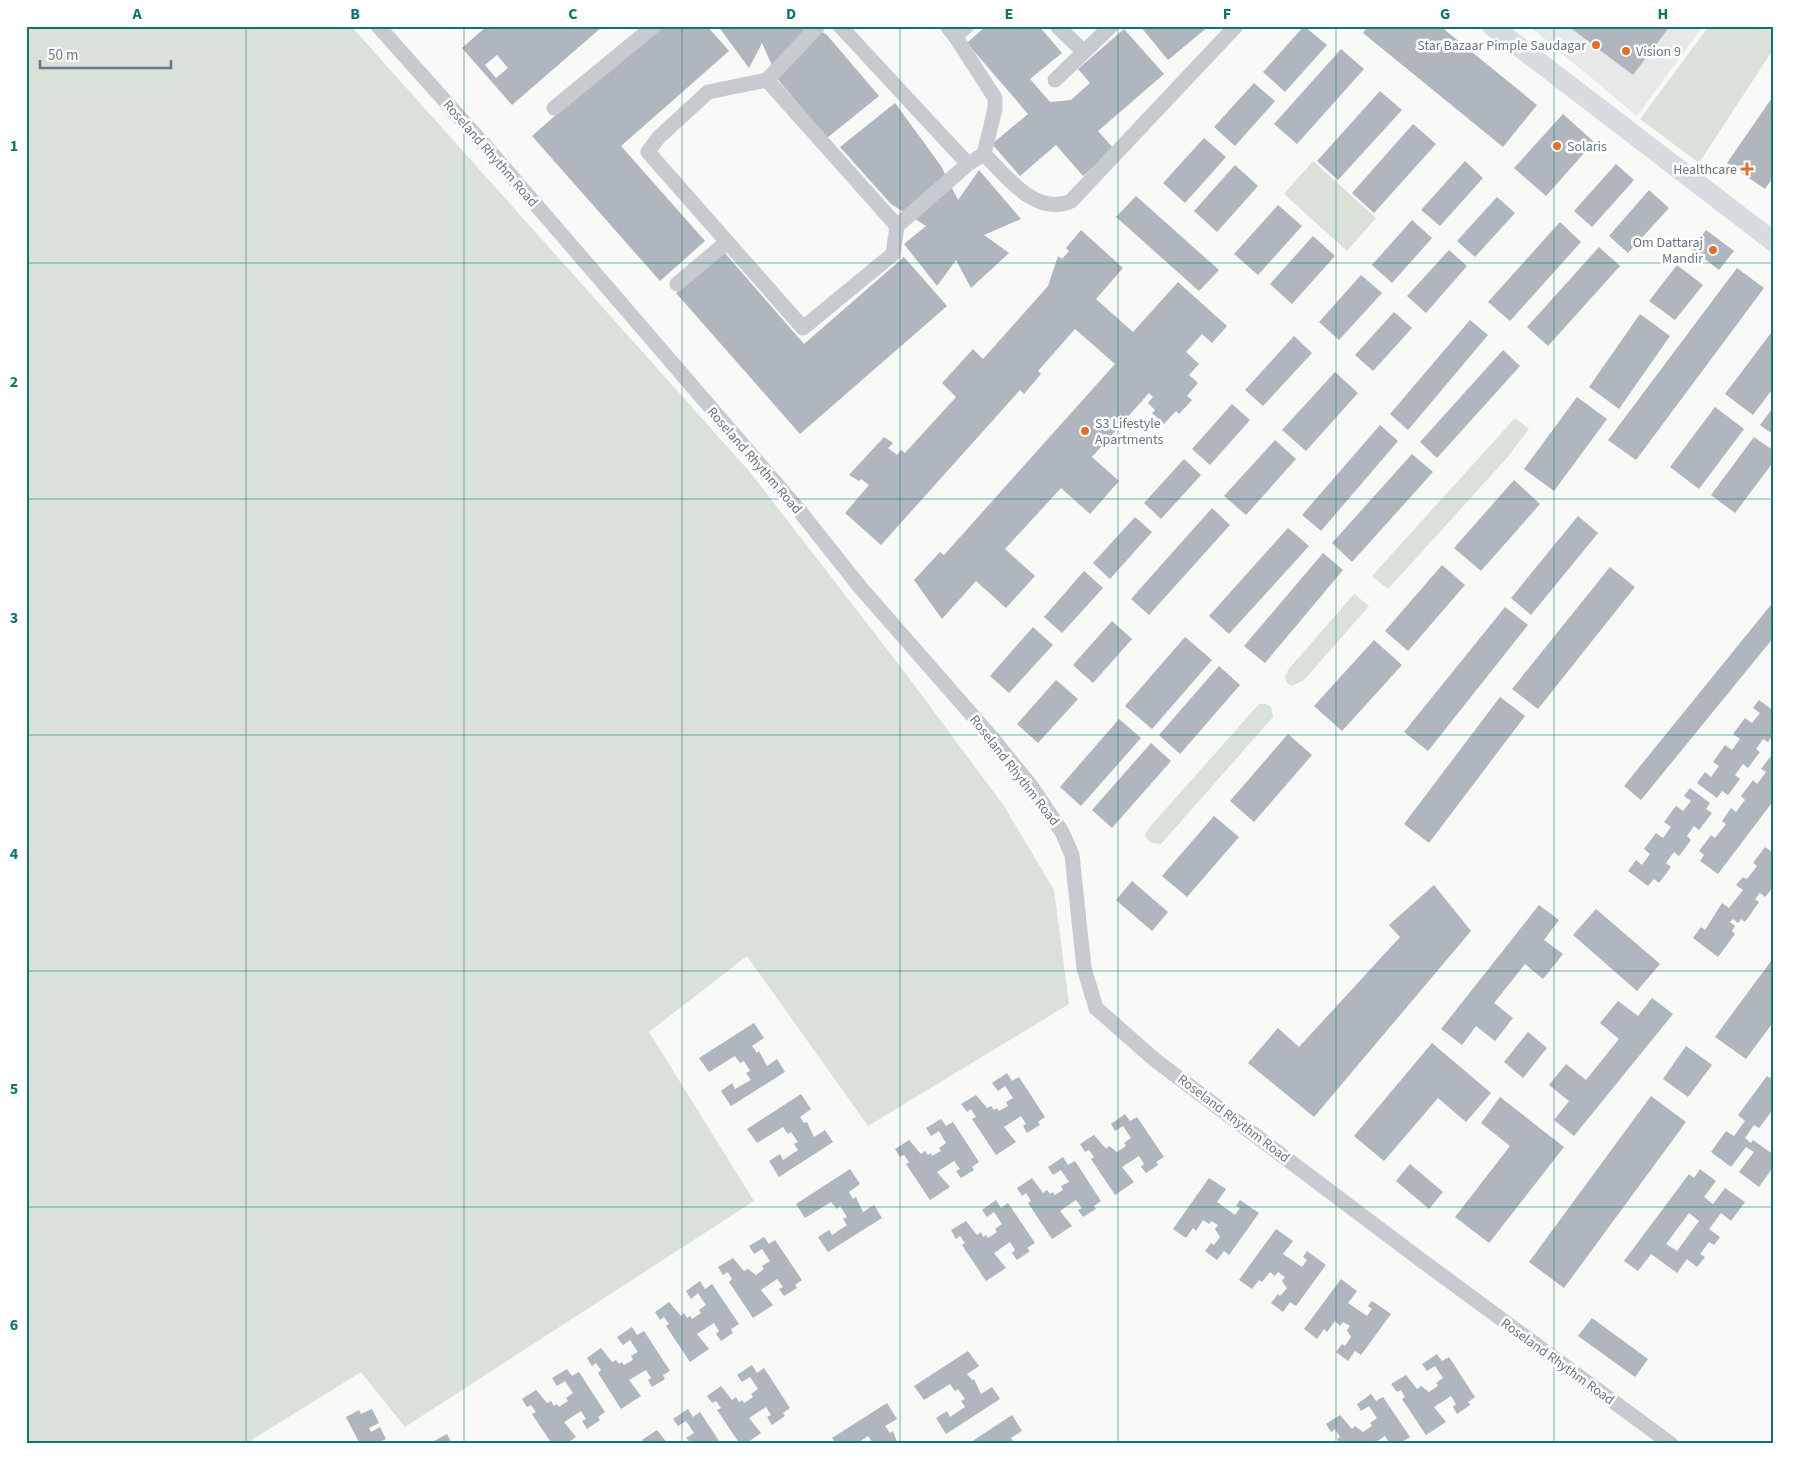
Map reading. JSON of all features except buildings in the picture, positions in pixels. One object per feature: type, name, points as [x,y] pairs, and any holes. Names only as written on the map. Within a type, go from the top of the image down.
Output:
[{"type":"street","name":"Roseland Rhythm Road","points":[[378,26],[488,148],[798,509],[860,587],[993,739],[1031,786],[1062,832],[1072,855],[1084,968],[1096,1008],[1155,1060],[1420,1260],[1671,1444]]},
{"type":"street","points":[[554,108],[654,26]]},
{"type":"street","points":[[818,26],[766,80],[708,92],[658,138],[648,152],[803,328],[894,254],[897,226],[968,164],[984,154],[995,109],[995,98],[956,30]]},
{"type":"street","points":[[840,26],[968,164]]},
{"type":"street","points":[[1057,26],[1084,52]]},
{"type":"street","points":[[1055,80],[1111,26]]},
{"type":"street","points":[[984,154],[1026,195],[1036,201],[1064,204],[1071,201],[1236,26]]},
{"type":"street","points":[[1492,26],[1774,242]]},
{"type":"street","points":[[766,80],[897,226]]},
{"type":"street","points":[[678,284],[727,242]]},
{"type":"shaded area","points":[[26,26],[351,26],[749,471],[900,666],[1004,806],[1054,890],[1069,1004],[868,1126],[747,956],[649,1032],[754,1201],[405,1427],[361,1372],[245,1444],[26,1444]]},
{"type":"shaded area","points":[[1529,26],[1703,26],[1637,116]]},
{"type":"shaded area","points":[[1709,26],[1774,26],[1774,48],[1699,163],[1640,119]]},
{"type":"shaded area","points":[[1313,161],[1376,218],[1347,251],[1284,194]]},
{"type":"shaded area","points":[[1515,418],[1529,429],[1506,459],[1388,589],[1372,576]]},
{"type":"shaded area","points":[[1354,594],[1369,606],[1304,680],[1292,686],[1287,683],[1285,677],[1288,670]]},
{"type":"shaded area","points":[[1259,704],[1266,704],[1271,707],[1273,717],[1161,844],[1149,841],[1145,835],[1148,829]]},
{"type":"place","name":"Star Bazaar Pimple Saudagar","points":[[1596,45]]},
{"type":"place","name":"Vision 9","points":[[1626,51]]},
{"type":"place","name":"Solaris","points":[[1557,146]]},
{"type":"place","name":"Healthcare","points":[[1747,169]]},
{"type":"place","name":"Om Dattaraj Mandir","points":[[1713,250]]},
{"type":"place","name":"S3 Lifestyle Apartments","points":[[1085,431]]}]
